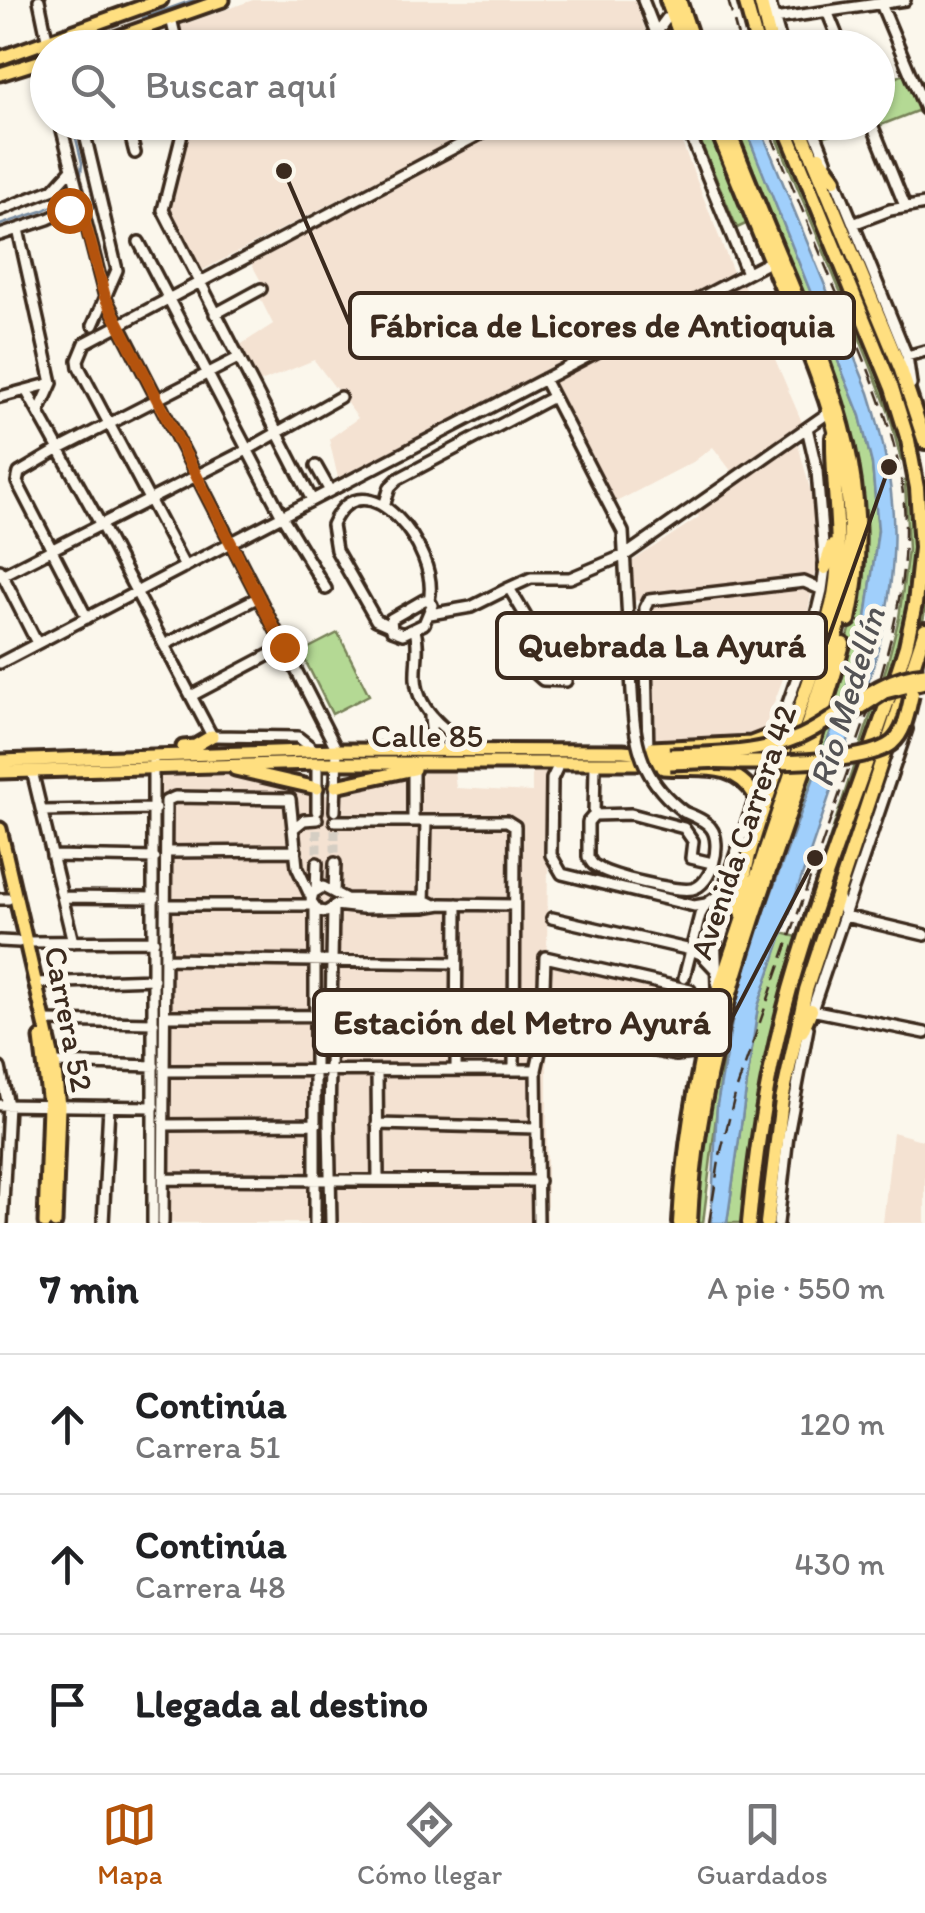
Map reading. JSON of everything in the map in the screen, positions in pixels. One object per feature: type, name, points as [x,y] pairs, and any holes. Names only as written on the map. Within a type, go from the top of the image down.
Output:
[{"type":"highway","points":[[667,0],[675,30]]},
{"type":"highway","points":[[678,0],[689,30]]},
{"type":"highway","points":[[746,0],[754,30]]},
{"type":"highway","points":[[760,0],[768,30]]},
{"type":"highway","name":"Avenida Carrera 42","points":[[680,1223],[685,1154],[702,1051],[844,606],[850,519],[833,415],[721,140]]},
{"type":"highway","name":"Avenida Carrera 42","points":[[690,1223],[714,1044],[732,979],[819,729],[849,624],[858,554],[856,484],[840,409],[731,140]]},
{"type":"highway","points":[[749,1223],[770,1082],[791,987],[906,646],[920,564],[918,488],[892,388],[790,140]]},
{"type":"highway","points":[[806,140],[835,179]]},
{"type":"highway","points":[[806,140],[914,401],[924,438]]},
{"type":"highway","points":[[740,924],[748,856],[811,676],[832,602],[836,534],[833,415]]},
{"type":"highway","points":[[825,568],[836,534]]},
{"type":"highway","points":[[767,1223],[790,1056],[806,990],[925,630]]},
{"type":"highway","points":[[720,766],[857,755],[884,748],[901,732],[920,688],[925,645]]},
{"type":"highway","points":[[790,1056],[812,1010]]},
{"type":"highway","points":[[770,1082],[770,1186]]},
{"type":"main road","points":[[77,30],[120,6],[160,0]]},
{"type":"main road","points":[[141,30],[223,0]]},
{"type":"main road","points":[[0,58],[30,50]]},
{"type":"main road","points":[[0,74],[30,65]]},
{"type":"main road","points":[[846,713],[882,683],[925,673]]},
{"type":"main road","points":[[846,713],[885,692],[920,688]]},
{"type":"main road","name":"Calle 85","points":[[336,757],[423,750],[559,764],[628,765],[777,744],[846,713]]},
{"type":"main road","name":"Calle 85","points":[[167,754],[438,763],[487,755],[623,751],[720,766],[810,740],[846,713]]},
{"type":"main road","points":[[648,752],[742,744],[762,741],[777,733]]},
{"type":"main road","points":[[152,760],[212,736]]},
{"type":"main road","points":[[628,765],[741,768],[750,762],[750,748],[742,744]]},
{"type":"main road","name":"Calle 85","points":[[0,761],[152,760],[216,764],[317,757]]},
{"type":"main road","name":"Calle 85","points":[[0,772],[152,760]]},
{"type":"main road","points":[[336,786],[438,763]]},
{"type":"main road","points":[[216,764],[317,788]]},
{"type":"main road","points":[[720,766],[742,779],[755,796]]},
{"type":"main road","name":"Carrera 52","points":[[0,829],[54,1105],[45,1223]]},
{"type":"main road","name":"Carrera 52","points":[[0,864],[4,899],[35,983],[54,1063],[55,1223]]},
{"type":"street","points":[[39,0],[46,30]]},
{"type":"street","points":[[644,0],[655,30]]},
{"type":"street","points":[[769,0],[777,30]]},
{"type":"street","points":[[774,19],[904,0]]},
{"type":"street","points":[[881,4],[892,30]]},
{"type":"street","points":[[827,12],[834,30]]},
{"type":"street","points":[[658,30],[670,17]]},
{"type":"street","points":[[171,18],[174,30]]},
{"type":"street","points":[[895,37],[925,109]]},
{"type":"street","points":[[64,140],[105,297],[336,757],[335,819],[515,826],[514,1070]]},
{"type":"street","points":[[86,140],[117,270],[92,325]]},
{"type":"street","points":[[131,140],[135,153]]},
{"type":"street","points":[[180,140],[163,210],[312,500]]},
{"type":"street","points":[[185,566],[79,367],[85,344],[469,140]]},
{"type":"street","points":[[693,140],[748,273]]},
{"type":"street","points":[[819,140],[906,356],[914,401]]},
{"type":"street","points":[[879,140],[905,206]]},
{"type":"street","points":[[0,210],[48,192],[72,171]]},
{"type":"street","points":[[0,235],[80,202]]},
{"type":"street","points":[[853,224],[905,206],[925,204]]},
{"type":"street","points":[[18,230],[52,383],[39,412]]},
{"type":"street","points":[[139,242],[282,516],[326,590]]},
{"type":"street","points":[[384,506],[390,486],[398,479],[770,261]]},
{"type":"street","points":[[215,314],[261,289]]},
{"type":"street","points":[[906,356],[925,352]]},
{"type":"street","points":[[87,618],[17,477],[22,468],[238,358]]},
{"type":"street","points":[[0,397],[52,383]]},
{"type":"street","points":[[0,663],[312,500],[549,388]]},
{"type":"street","points":[[549,388],[624,532],[637,746],[647,772],[662,793],[714,832],[712,863],[702,884],[686,890],[608,872],[592,863],[588,822],[594,815],[595,764]]},
{"type":"street","points":[[26,390],[212,736]]},
{"type":"street","points":[[37,643],[1,573],[247,450],[340,397]]},
{"type":"street","points":[[430,614],[471,607],[531,578],[580,574],[627,554],[807,428],[833,415]]},
{"type":"street","points":[[680,1022],[716,998],[716,914],[721,893],[810,640],[822,590],[825,568],[815,455],[807,428]]},
{"type":"street","points":[[316,466],[330,491]]},
{"type":"street","points":[[370,500],[384,506],[406,526],[426,557],[432,589],[430,614],[424,624],[403,634],[376,620],[336,550],[331,530],[337,514],[351,502],[370,500]]},
{"type":"street","points":[[648,752],[645,608],[652,598],[804,582],[822,590]]},
{"type":"street","points":[[509,588],[541,634]]},
{"type":"street","points":[[164,645],[259,597]]},
{"type":"street","points":[[431,601],[446,610]]},
{"type":"street","points":[[390,626],[394,616],[431,601]]},
{"type":"street","points":[[566,680],[543,680],[534,672],[535,642],[541,634],[550,630],[629,631]]},
{"type":"street","points":[[415,631],[417,685],[433,733],[423,750]]},
{"type":"street","points":[[191,696],[284,647]]},
{"type":"street","points":[[778,1223],[788,1135],[812,1010],[925,664]]},
{"type":"street","points":[[428,709],[448,734],[487,755]]},
{"type":"street","name":"Calle 85","points":[[212,736],[298,738],[317,757]]},
{"type":"street","points":[[294,828],[304,820],[316,819],[317,757]]},
{"type":"street","points":[[152,760],[153,1223]]},
{"type":"street","points":[[559,764],[552,778],[551,855],[562,874],[694,906],[706,904]]},
{"type":"street","points":[[413,769],[414,821]]},
{"type":"street","points":[[32,771],[73,942]]},
{"type":"street","points":[[164,1223],[166,801],[175,797],[290,799],[300,874],[322,912],[335,900],[514,905]]},
{"type":"street","points":[[42,810],[155,809]]},
{"type":"street","points":[[594,815],[631,814],[680,826],[693,841],[691,858],[712,863]]},
{"type":"street","points":[[426,821],[428,904]]},
{"type":"street","points":[[166,852],[296,851]]},
{"type":"street","points":[[52,856],[155,858]]},
{"type":"street","points":[[314,1223],[313,900],[317,863]]},
{"type":"street","points":[[331,1223],[329,1124],[335,863]]},
{"type":"street","points":[[166,906],[313,900],[328,888],[335,900]]},
{"type":"street","points":[[837,892],[845,916]]},
{"type":"street","points":[[684,978],[700,915],[706,904],[721,893]]},
{"type":"street","points":[[62,897],[154,898]]},
{"type":"street","points":[[456,1070],[457,904]]},
{"type":"street","points":[[845,916],[925,935]]},
{"type":"street","points":[[552,918],[691,950],[701,954],[717,971]]},
{"type":"street","points":[[0,942],[154,940]]},
{"type":"street","points":[[538,1223],[536,1070],[543,1029],[545,957],[690,990],[675,1055]]},
{"type":"street","points":[[166,959],[456,963]]},
{"type":"street","points":[[35,983],[154,979]]},
{"type":"street","points":[[514,990],[528,990]]},
{"type":"street","points":[[543,1029],[675,1055],[702,1051],[680,1022],[584,998]]},
{"type":"street","points":[[812,1010],[925,1032]]},
{"type":"street","points":[[166,1016],[456,1014]]},
{"type":"street","points":[[44,1021],[154,1023]]},
{"type":"street","points":[[54,1063],[154,1066]]},
{"type":"street","points":[[0,1068],[4,1105],[2,1223]]},
{"type":"street","points":[[165,1070],[536,1070]]},
{"type":"street","points":[[377,1071],[378,1180]]},
{"type":"street","points":[[4,1105],[154,1107]]},
{"type":"street","points":[[103,1223],[109,1106]]},
{"type":"street","points":[[164,1124],[329,1124]]},
{"type":"street","points":[[377,1124],[536,1128]]},
{"type":"street","points":[[164,1179],[539,1181]]},
{"type":"shaded area","points":[[253,0],[635,0],[645,30],[180,30],[179,26]]},
{"type":"shaded area","points":[[185,140],[453,140],[199,272],[168,210]]},
{"type":"shaded area","points":[[484,140],[681,140],[733,272],[338,478],[329,439],[358,418],[314,360],[256,384],[237,347],[273,324],[258,294],[265,289],[249,259]]},
{"type":"shaded area","points":[[743,284],[804,427],[792,435],[798,444],[815,508],[817,561],[808,612],[763,732],[656,743],[651,606],[633,599],[631,562],[699,517],[691,502],[732,472],[713,447],[693,462],[614,503],[551,383]]},
{"type":"shaded area","points":[[214,770],[305,795],[342,795],[435,770],[454,770],[456,788],[532,792],[532,771],[549,770],[547,953],[708,990],[701,999],[687,1047],[692,1060],[547,1032],[547,1223],[157,1223],[159,772]]},
{"type":"shaded area","points":[[893,1132],[925,1141],[925,1223],[883,1223]]},
{"type":"green space","points":[[915,73],[925,86],[925,117],[917,111],[895,120],[895,78]]},
{"type":"green space","points":[[700,140],[713,140],[748,223],[737,228]]},
{"type":"green space","points":[[733,140],[750,140],[860,416],[872,464],[878,530],[865,627],[735,1005],[723,1060],[703,1223],[695,1223],[713,1067],[779,856],[812,764],[855,612],[862,505]]},
{"type":"green space","points":[[778,140],[786,140],[882,373],[910,463],[901,460],[889,413]]},
{"type":"green space","points":[[905,481],[911,482],[915,560],[902,645],[800,946],[744,1223],[727,1223],[758,1006],[782,933],[797,937],[899,618],[908,550]]},
{"type":"green space","points":[[922,488],[922,626],[810,961],[773,1118],[785,1028],[794,997],[907,657]]},
{"type":"green space","points":[[338,633],[369,695],[332,714],[301,652]]},
{"type":"water","name":"Río Medellín","points":[[750,140],[765,140],[869,393],[892,497],[893,563],[873,667],[758,1006],[727,1223],[711,1223],[717,1105],[735,1005],[865,626],[878,530],[872,464],[860,416]]},
{"type":"waterway","points":[[143,18],[193,0]]},
{"type":"waterway","points":[[76,140],[82,163],[80,185]]},
{"type":"waterway","points":[[0,225],[45,210],[76,192]]},
{"type":"tunnel","points":[[317,830],[317,863]]},
{"type":"tunnel","points":[[335,830],[335,863]]},
{"type":"tunnel","points":[[529,991],[540,990]]},
{"type":"tunnel","points":[[549,991],[585,998]]},
{"type":"railway","points":[[728,0],[736,30]]},
{"type":"railway","points":[[709,1223],[736,1091],[881,675],[904,563],[905,517],[894,447],[863,357],[773,140]]},
{"type":"place","name":"Fábrica de Licores de Antioquia","points":[[284,171]]},
{"type":"place","name":"Quebrada La Ayurá","points":[[889,467]]},
{"type":"place","name":"Estación del Metro Ayurá","points":[[815,858]]},
{"type":"route","points":[[69,210],[80,204],[105,297],[284,647]]}]
